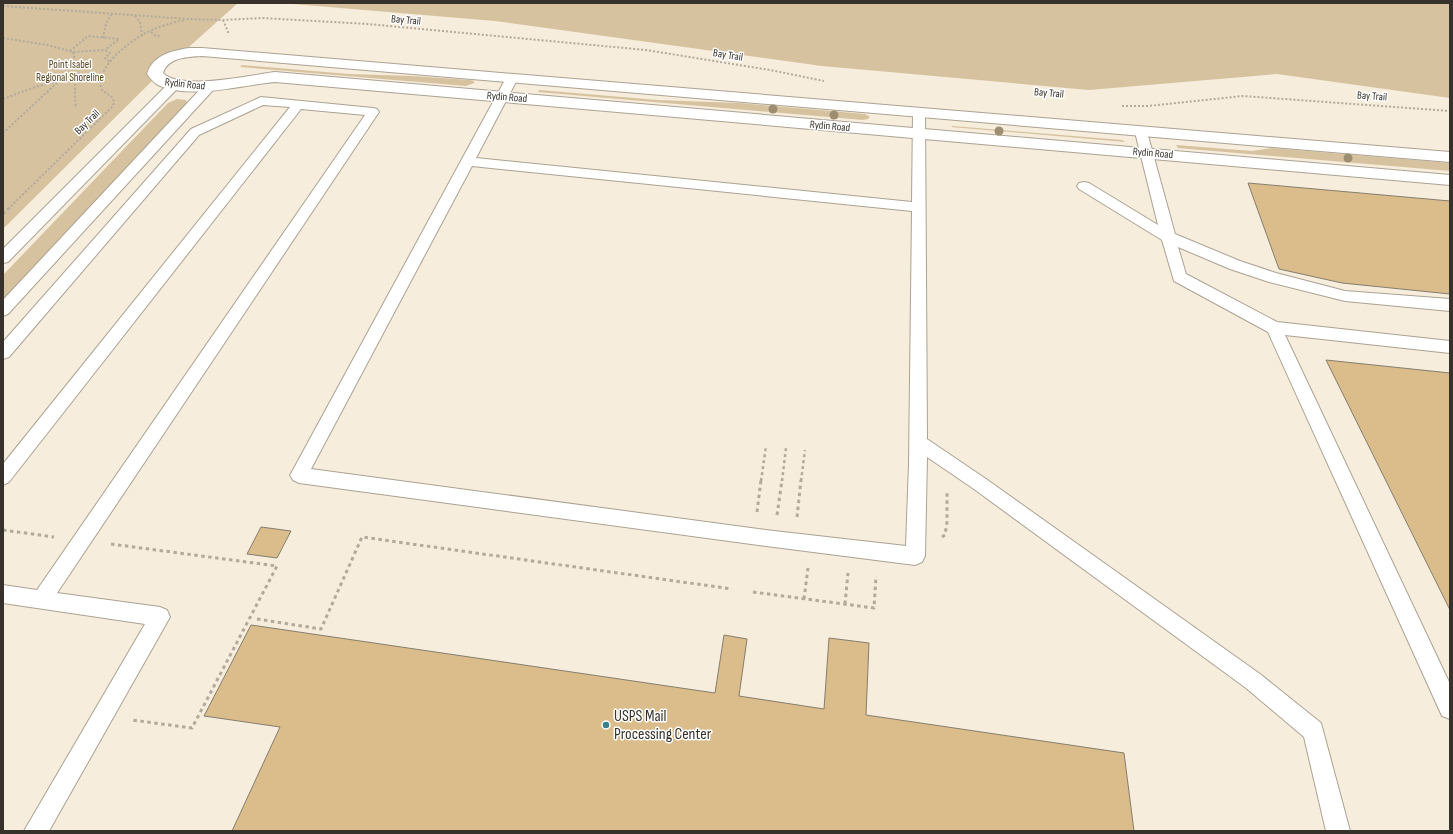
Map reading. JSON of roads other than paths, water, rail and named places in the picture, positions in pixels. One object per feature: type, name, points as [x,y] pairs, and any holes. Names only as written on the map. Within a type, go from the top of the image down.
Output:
[{"type":"street","name":"Rydin Road","points":[[1450,156],[1141,132],[197,52],[185,53],[172,57],[156,68],[155,74],[158,80],[165,83],[175,84],[210,86],[259,78],[275,77],[919,134],[1146,152],[1450,180]]},
{"type":"lane","points":[[512,78],[299,475],[811,544],[915,556],[918,442],[919,112]]},
{"type":"lane","points":[[3,258],[175,84]]},
{"type":"lane","points":[[3,310],[210,86]]},
{"type":"lane","points":[[3,353],[195,132],[261,101],[373,112],[41,600]]},
{"type":"lane","points":[[3,476],[298,105]]},
{"type":"lane","points":[[1141,132],[1179,277],[1274,328],[1450,347]]},
{"type":"lane","points":[[467,161],[919,207]]},
{"type":"lane","points":[[1084,186],[1168,237],[1235,265],[1274,278],[1345,296],[1450,305]]},
{"type":"lane","points":[[1274,328],[1450,708]]},
{"type":"lane","points":[[918,442],[980,484],[1253,681],[1313,731],[1338,831]]},
{"type":"lane","points":[[3,594],[160,617],[36,831]]},
{"type":"place","name":"USPS Mail Processing Center","points":[[606,725]]},
{"type":"park label","name":"Point Isabel Regional Shoreline","points":[[70,70]]}]
